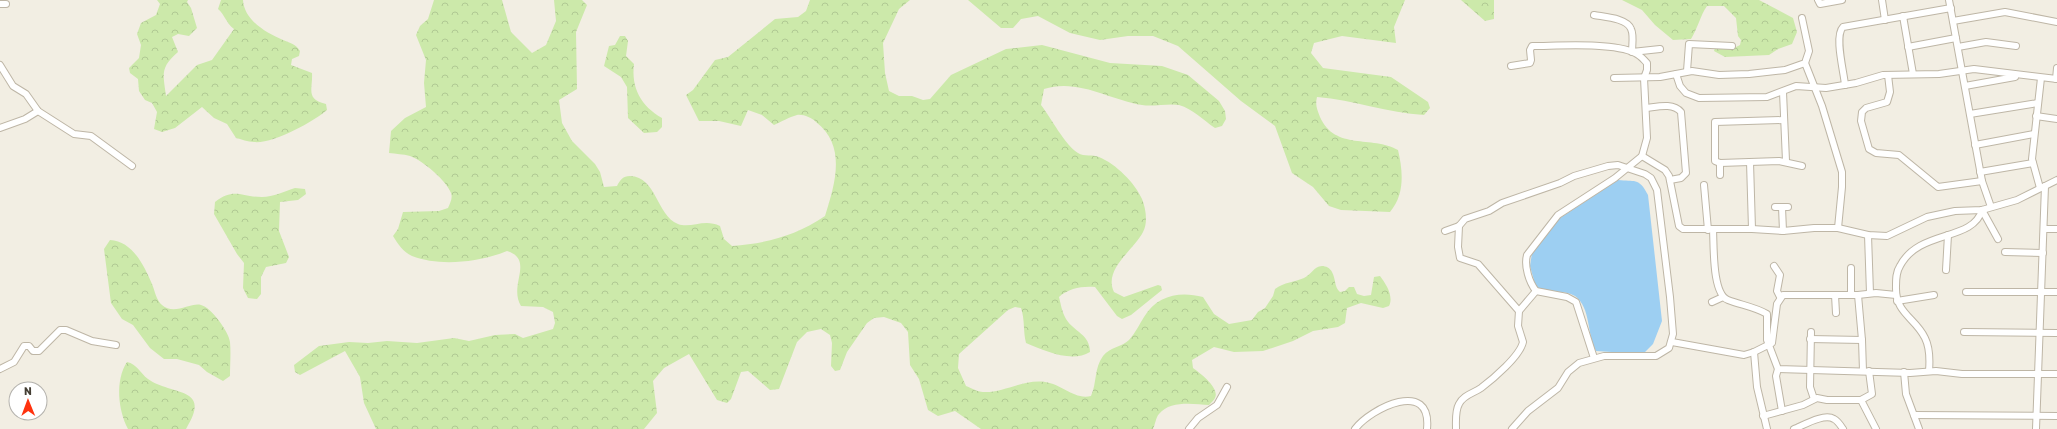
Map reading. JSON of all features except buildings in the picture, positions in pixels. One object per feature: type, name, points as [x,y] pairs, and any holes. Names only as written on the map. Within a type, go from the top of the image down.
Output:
[{"type":"street","points":[[1818,0],[1820,4],[1842,0]]},
{"type":"street","points":[[1882,0],[1885,20]]},
{"type":"street","points":[[1949,0],[1980,172],[1991,207]]},
{"type":"street","points":[[1846,85],[1838,39],[1840,30],[1848,26],[1951,8]]},
{"type":"street","points":[[1953,21],[2005,12],[2057,22]]},
{"type":"street","points":[[1594,15],[1621,21],[1629,26],[1632,30],[1632,52]]},
{"type":"street","points":[[1903,16],[1913,74]]},
{"type":"street","points":[[1802,18],[1809,51],[1805,63],[1822,106],[1842,172],[1843,180],[1838,228]]},
{"type":"street","points":[[1908,47],[1956,38]]},
{"type":"street","points":[[1958,47],[1986,42],[2016,46]]},
{"type":"street","points":[[1688,71],[1689,44],[1732,46]]},
{"type":"street","points":[[1511,66],[1530,63],[1530,50],[1532,46],[1584,46],[1632,52],[1660,50]]},
{"type":"street","points":[[1594,358],[1576,302],[1567,296],[1536,291],[1533,288],[1525,262],[1527,255],[1558,215],[1615,178],[1642,156],[1647,138],[1644,78],[1647,70],[1647,63],[1642,57],[1632,52]]},
{"type":"street","points":[[1614,78],[1644,78],[1688,71],[1719,74],[1749,74],[1785,70],[1805,63]]},
{"type":"street","points":[[0,65],[13,86],[26,94],[38,111],[74,134],[91,136],[132,166]]},
{"type":"street","points":[[1676,74],[1682,89],[1694,97],[1767,97],[1796,86],[1814,87],[1846,85],[1888,75],[1939,74],[1974,69],[2056,79],[2057,68]]},
{"type":"street","points":[[1888,75],[1890,92],[1887,102],[1866,108],[1862,112],[1862,121],[1869,149],[1876,153],[1899,155],[1938,187],[1982,181]]},
{"type":"street","points":[[1965,86],[2022,75]]},
{"type":"street","points":[[2036,429],[2044,229],[2043,187],[2033,163],[2034,134],[2041,78]]},
{"type":"street","points":[[1783,92],[1786,161]]},
{"type":"street","points":[[1970,114],[2038,103]]},
{"type":"street","points":[[1646,108],[1669,106],[1675,107],[1681,112],[1686,173],[1682,178],[1670,180]]},
{"type":"street","points":[[0,128],[25,119],[38,111]]},
{"type":"street","points":[[2036,116],[2057,119]]},
{"type":"street","points":[[1720,175],[1720,164],[1716,161],[1715,122],[1784,120]]},
{"type":"street","points":[[1975,145],[2034,134]]},
{"type":"street","points":[[1642,156],[1665,170],[1670,180],[1680,229],[1752,229],[1783,231],[1814,228],[1838,228],[1868,235],[1886,236],[1927,217],[1943,213],[1982,210],[2016,200],[2057,180]]},
{"type":"street","points":[[1720,164],[1786,161],[1802,166]]},
{"type":"street","points":[[1750,162],[1752,229]]},
{"type":"street","points":[[1980,172],[2033,163]]},
{"type":"street","points":[[1445,231],[1459,226],[1465,219],[1489,211],[1502,203],[1560,183],[1574,176],[1613,165],[1626,168],[1651,178],[1657,190],[1670,297],[1672,342],[1666,351],[1656,356],[1594,358],[1572,368],[1558,388],[1528,412],[1512,429]]},
{"type":"street","points":[[1704,185],[1719,290],[1723,297],[1767,314],[1768,346],[1778,369],[1776,376],[1782,411]]},
{"type":"street","points":[[1781,207],[1783,231]]},
{"type":"street","points":[[1929,371],[1930,356],[1925,338],[1903,313],[1896,298],[1897,271],[1904,259],[1923,243],[1948,234],[1965,230],[1978,220],[1982,210]]},
{"type":"street","points":[[1982,210],[1998,239]]},
{"type":"street","points":[[1459,226],[1458,247],[1460,258],[1478,264],[1519,311]]},
{"type":"street","points":[[2044,229],[2057,229]]},
{"type":"street","points":[[1946,270],[1948,234]]},
{"type":"street","points":[[1868,235],[1870,293]]},
{"type":"street","points":[[2005,252],[2043,253]]},
{"type":"street","points":[[1672,342],[1708,347],[1736,355],[1754,352],[1768,346],[1772,343],[1774,315],[1780,297],[1777,290],[1780,275],[1774,266]]},
{"type":"street","points":[[1763,416],[1782,411],[1814,399],[1861,400],[1872,394],[1866,371],[1851,268]]},
{"type":"street","points":[[1456,429],[1457,409],[1463,398],[1487,383],[1512,359],[1522,346],[1523,342],[1518,326],[1519,311],[1536,291]]},
{"type":"street","points":[[1966,292],[2057,292]]},
{"type":"street","points":[[1780,297],[1787,294],[1854,295],[1870,293],[1896,298],[1934,295]]},
{"type":"street","points":[[1835,295],[1836,313]]},
{"type":"street","points":[[1712,302],[1723,297]]},
{"type":"street","points":[[0,369],[14,362],[24,346],[29,346],[33,351],[39,351],[60,330],[66,330],[92,341],[116,345]]},
{"type":"street","points":[[1811,332],[1809,370],[1810,387],[1814,399]]},
{"type":"street","points":[[1964,332],[2057,333]]},
{"type":"street","points":[[1810,339],[1862,340]]},
{"type":"street","points":[[1754,352],[1757,388],[1767,429]]},
{"type":"street","points":[[1778,369],[1904,372],[1929,371],[1962,374],[2057,374]]},
{"type":"street","points":[[1904,372],[1906,394],[1919,429]]},
{"type":"street","points":[[1189,429],[1198,418],[1217,405],[1227,387]]},
{"type":"street","points":[[1355,429],[1373,414],[1401,400],[1418,402],[1423,407],[1427,413],[1427,429]]},
{"type":"street","points":[[1861,400],[1876,429]]},
{"type":"street","points":[[1914,415],[2057,416]]},
{"type":"street","points":[[1794,429],[1819,420],[1830,418],[1835,419],[1843,429]]},
{"type":"green space","points":[[157,0],[188,0],[187,2],[191,8],[197,28],[189,36],[178,34],[172,37],[178,52],[168,62],[164,71],[166,96],[197,65],[212,60],[234,29],[218,9],[221,0],[243,0],[247,14],[257,25],[270,34],[297,47],[300,51],[299,56],[292,59],[291,65],[312,73],[311,89],[313,96],[319,102],[326,104],[327,110],[303,126],[282,136],[262,142],[252,142],[236,138],[227,124],[214,118],[202,107],[175,128],[162,132],[154,129],[157,112],[152,103],[145,100],[139,91],[138,79],[130,73],[129,68],[139,58],[141,45],[137,34],[141,23],[156,15],[160,4]]},
{"type":"green space","points":[[434,0],[502,0],[511,32],[532,53],[546,45],[556,21],[554,0],[582,0],[587,5],[576,32],[577,89],[559,100],[562,123],[572,141],[595,164],[600,172],[604,187],[617,186],[625,177],[630,176],[639,178],[651,189],[665,213],[671,219],[678,224],[683,225],[709,223],[720,226],[724,239],[732,246],[758,243],[781,237],[803,229],[825,216],[835,179],[836,166],[832,142],[826,132],[816,122],[802,115],[788,118],[774,125],[762,115],[748,110],[741,126],[719,121],[699,121],[686,95],[693,90],[715,60],[728,57],[775,19],[798,17],[806,11],[810,0],[910,0],[899,9],[883,43],[885,73],[889,91],[899,96],[912,96],[923,100],[930,99],[951,75],[1006,49],[1042,45],[1110,63],[1162,66],[1188,75],[1219,101],[1225,111],[1226,119],[1222,126],[1215,128],[1193,112],[1179,105],[1142,105],[1094,91],[1069,86],[1057,86],[1044,89],[1041,105],[1068,144],[1080,154],[1099,157],[1112,164],[1130,181],[1142,199],[1146,216],[1145,228],[1139,239],[1116,268],[1113,275],[1112,284],[1114,292],[1124,297],[1158,285],[1161,286],[1162,290],[1131,315],[1122,319],[1117,316],[1095,287],[1076,288],[1059,297],[1066,319],[1085,337],[1087,341],[1090,352],[1083,355],[1058,355],[1026,343],[1021,308],[1015,307],[1008,310],[959,354],[958,368],[966,386],[979,391],[991,392],[1029,382],[1045,382],[1051,383],[1079,396],[1091,396],[1098,365],[1103,356],[1129,340],[1149,310],[1162,299],[1170,296],[1186,294],[1203,297],[1214,314],[1229,324],[1252,320],[1258,312],[1265,308],[1273,296],[1275,289],[1282,285],[1304,278],[1319,266],[1325,266],[1331,271],[1340,292],[1345,291],[1349,287],[1354,287],[1357,294],[1364,296],[1371,295],[1374,277],[1380,276],[1389,290],[1391,298],[1389,306],[1383,308],[1361,303],[1347,308],[1345,323],[1338,327],[1313,331],[1293,341],[1263,351],[1234,352],[1214,347],[1192,360],[1193,368],[1212,385],[1215,390],[1216,394],[1214,400],[1209,405],[1182,404],[1169,407],[1158,415],[1153,429],[981,429],[955,411],[938,416],[928,410],[919,379],[910,365],[908,332],[901,323],[884,317],[874,318],[867,323],[847,352],[840,370],[835,371],[831,366],[832,343],[830,335],[821,329],[807,332],[797,342],[779,389],[770,390],[748,371],[741,372],[731,399],[727,403],[717,400],[689,354],[664,368],[653,381],[657,413],[644,429],[376,429],[364,403],[360,377],[345,351],[300,375],[295,372],[294,365],[319,346],[349,342],[368,343],[387,341],[417,343],[454,338],[469,341],[495,335],[515,334],[523,338],[553,329],[555,323],[553,312],[543,307],[521,306],[517,290],[520,267],[519,260],[515,255],[507,251],[485,258],[460,262],[435,261],[412,256],[401,248],[393,236],[398,229],[403,212],[439,211],[448,208],[452,195],[449,188],[439,177],[415,158],[402,154],[389,153],[391,131],[405,118],[426,107],[424,83],[426,60],[416,35],[420,26],[428,19]]},
{"type":"green space","points":[[968,0],[1405,0],[1394,27],[1396,43],[1342,36],[1314,43],[1311,53],[1323,68],[1391,77],[1428,102],[1430,108],[1424,115],[1411,114],[1317,97],[1316,105],[1320,117],[1327,128],[1335,134],[1355,141],[1377,143],[1388,146],[1398,150],[1400,158],[1402,182],[1398,198],[1390,212],[1341,210],[1329,206],[1313,187],[1292,173],[1275,126],[1241,101],[1178,46],[1153,36],[1128,36],[1100,40],[1070,33],[1038,16],[1021,19],[1013,28],[1001,28]]},
{"type":"green space","points":[[1461,0],[1494,0],[1494,19],[1485,21]]},
{"type":"green space","points":[[1622,0],[1759,0],[1793,18],[1797,32],[1792,44],[1778,49],[1769,55],[1725,57],[1714,51],[1715,48],[1734,48],[1740,45],[1741,40],[1738,36],[1736,18],[1724,6],[1707,6],[1691,39],[1673,40],[1655,25],[1642,10]]},
{"type":"green space","points":[[620,36],[625,36],[628,41],[626,56],[634,64],[634,81],[639,96],[648,108],[662,118],[662,127],[657,132],[644,133],[628,118],[627,87],[621,77],[604,66],[609,46],[615,45]]},
{"type":"green space","points":[[295,188],[305,189],[306,194],[298,200],[280,202],[279,231],[289,257],[286,263],[266,267],[261,277],[261,294],[257,299],[248,298],[243,288],[244,263],[237,254],[214,214],[215,202],[227,195],[238,194],[266,197]]},
{"type":"green space","points":[[110,240],[118,241],[125,245],[136,255],[145,269],[157,298],[162,305],[167,308],[177,309],[192,305],[201,305],[210,310],[223,326],[229,338],[230,376],[223,381],[207,372],[199,365],[177,359],[164,359],[150,348],[133,325],[122,319],[111,303],[104,249]]},
{"type":"green space","points":[[127,362],[136,367],[148,379],[186,394],[192,399],[195,405],[193,415],[186,429],[128,429],[122,413],[119,395],[121,377]]},
{"type":"water","points":[[1618,180],[1639,183],[1648,195],[1662,321],[1653,344],[1643,354],[1596,351],[1591,338],[1584,307],[1580,301],[1571,294],[1547,291],[1538,288],[1535,284],[1530,266],[1532,253],[1560,218]]}]
